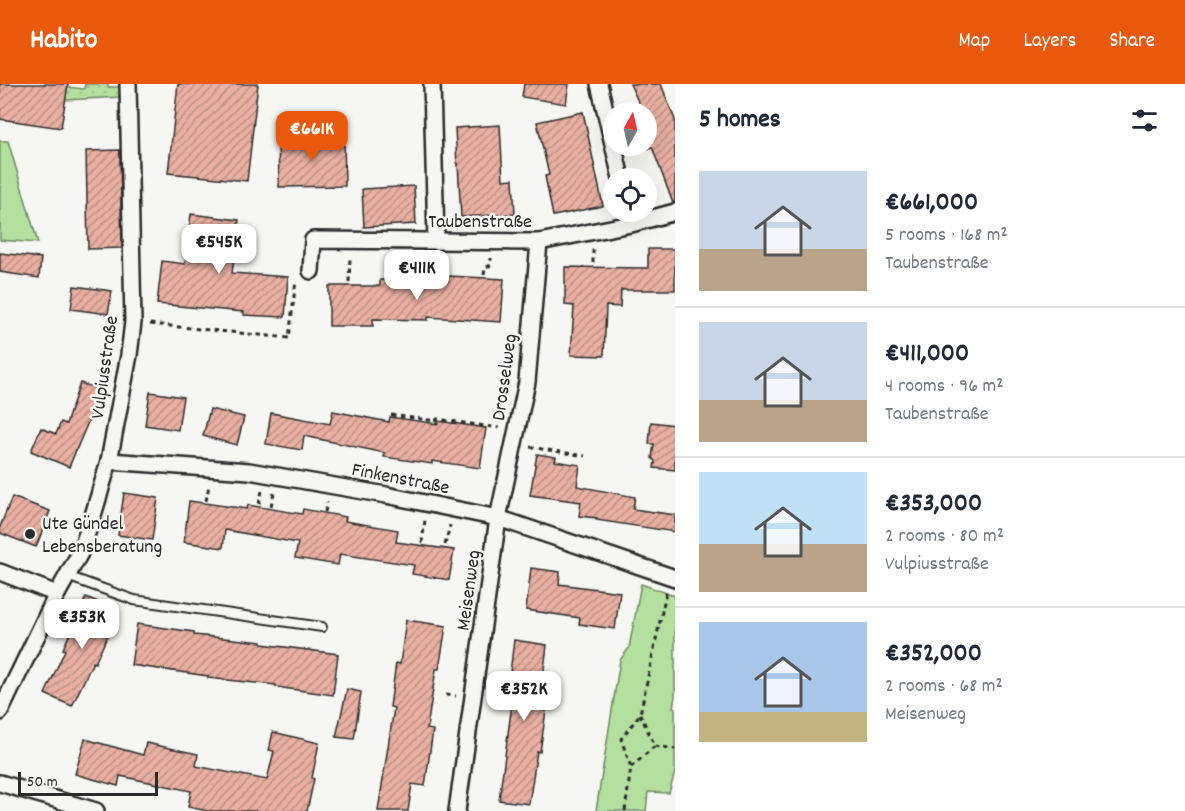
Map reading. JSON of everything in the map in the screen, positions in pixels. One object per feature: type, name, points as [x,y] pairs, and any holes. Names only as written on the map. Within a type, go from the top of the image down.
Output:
[{"type":"street","name":"Vulpiusstraße","points":[[0,712],[57,594],[80,554],[110,461],[133,322],[128,84]]},
{"type":"street","points":[[432,84],[436,241]]},
{"type":"street","points":[[599,84],[619,168]]},
{"type":"street","name":"Taubenstraße","points":[[657,214],[675,212]]},
{"type":"street","name":"Taubenstraße","points":[[311,271],[313,240],[538,242],[615,222]]},
{"type":"street","name":"Drosselweg","points":[[498,518],[527,382],[538,242]]},
{"type":"street","name":"Finkenstraße","points":[[110,461],[249,471],[427,503],[498,518],[672,577]]},
{"type":"street","name":"Meisenweg","points":[[457,811],[498,518]]},
{"type":"street","points":[[0,572],[57,594]]},
{"type":"street","points":[[0,783],[96,811]]},
{"type":"lane","points":[[67,576],[134,600],[322,627]]},
{"type":"path","points":[[349,282],[350,240]]},
{"type":"path","points":[[133,322],[289,338],[297,272],[311,271]]},
{"type":"path","points":[[391,415],[455,421],[585,456]]},
{"type":"path","points":[[422,543],[427,503]]},
{"type":"path","points":[[625,811],[631,767],[621,739],[640,714],[672,577]]},
{"type":"path","points":[[640,714],[655,746]]},
{"type":"path","points":[[631,767],[655,746],[675,749]]},
{"type":"green space","points":[[85,84],[108,84],[108,87],[122,87],[122,97],[65,100],[67,87],[84,89]]},
{"type":"green space","points":[[0,141],[8,141],[38,243],[0,240]]},
{"type":"green space","points":[[641,584],[675,596],[675,696],[673,707],[675,708],[675,772],[669,793],[648,792],[646,811],[596,811],[620,660],[629,648]]},
{"type":"building","points":[[0,84],[68,84],[61,128],[0,119]]},
{"type":"building","points":[[178,84],[258,84],[247,181],[168,173]]},
{"type":"building","points":[[524,84],[569,84],[566,104],[522,97]]},
{"type":"building","points":[[630,84],[661,84],[675,120],[675,202],[673,203],[655,156],[657,102],[638,102]]},
{"type":"building","points":[[583,112],[603,206],[553,216],[545,176],[549,175],[537,122]]},
{"type":"building","points":[[500,125],[503,180],[513,179],[515,214],[461,217],[455,128]]},
{"type":"building","points":[[344,136],[345,186],[279,187],[278,137]]},
{"type":"building","points":[[120,150],[122,248],[88,249],[86,151]]},
{"type":"building","points":[[414,186],[416,224],[364,227],[362,189]]},
{"type":"building","points":[[191,214],[239,220],[232,273],[288,277],[285,317],[244,315],[244,312],[157,304],[162,261],[185,264]]},
{"type":"building","points":[[648,249],[675,249],[675,290],[621,290],[620,307],[606,306],[604,356],[571,355],[574,306],[565,305],[565,267],[648,268]]},
{"type":"building","points":[[0,253],[41,258],[39,278],[0,272]]},
{"type":"building","points":[[449,276],[504,279],[501,322],[428,317],[428,320],[373,319],[373,326],[329,326],[329,286],[380,286],[380,280],[448,281]]},
{"type":"building","points":[[74,286],[112,291],[108,314],[71,309]]},
{"type":"building","points":[[80,383],[105,391],[96,417],[91,415],[69,467],[31,451],[41,428],[56,434],[61,422],[66,424]]},
{"type":"building","points":[[150,392],[183,397],[178,430],[145,425]]},
{"type":"building","points":[[210,409],[244,417],[237,445],[203,436]]},
{"type":"building","points":[[333,411],[389,422],[390,417],[486,428],[480,468],[384,457],[385,453],[304,436],[302,450],[266,444],[271,413],[330,424]]},
{"type":"building","points":[[651,422],[675,425],[675,470],[654,468],[655,461],[652,458],[654,444],[649,444]]},
{"type":"building","points":[[537,454],[556,457],[555,461],[580,465],[577,486],[635,497],[633,509],[675,515],[675,532],[579,516],[581,502],[530,495]]},
{"type":"building","points":[[124,493],[158,498],[152,540],[118,535]]},
{"type":"building","points":[[12,497],[50,511],[36,547],[0,533],[0,527]]},
{"type":"building","points":[[189,501],[247,509],[248,505],[302,514],[303,509],[346,517],[345,521],[398,530],[396,542],[454,550],[449,580],[412,574],[414,565],[340,554],[338,565],[295,558],[298,543],[225,530],[223,548],[184,542]]},
{"type":"building","points":[[531,568],[560,572],[559,584],[620,592],[615,629],[579,624],[580,618],[526,610]]},
{"type":"building","points":[[86,597],[119,611],[72,706],[45,694]]},
{"type":"building","points":[[406,620],[446,626],[439,669],[436,669],[427,729],[433,730],[425,786],[412,784],[408,811],[378,811],[394,708],[390,707],[396,663],[400,664]]},
{"type":"building","points":[[137,624],[194,632],[194,635],[262,642],[262,644],[338,654],[333,695],[131,665]]},
{"type":"building","points":[[514,640],[547,645],[540,703],[547,704],[529,804],[499,800],[515,682],[509,681]]},
{"type":"building","points":[[347,689],[361,692],[354,739],[336,737]]},
{"type":"building","points":[[273,732],[319,743],[307,811],[208,811],[188,807],[191,791],[120,776],[118,786],[75,774],[85,739],[143,755],[146,743],[198,754],[196,766],[267,780],[274,751],[269,750]]},
{"type":"place","name":"Ute Gündel Lebensberatung","points":[[30,534]]}]
